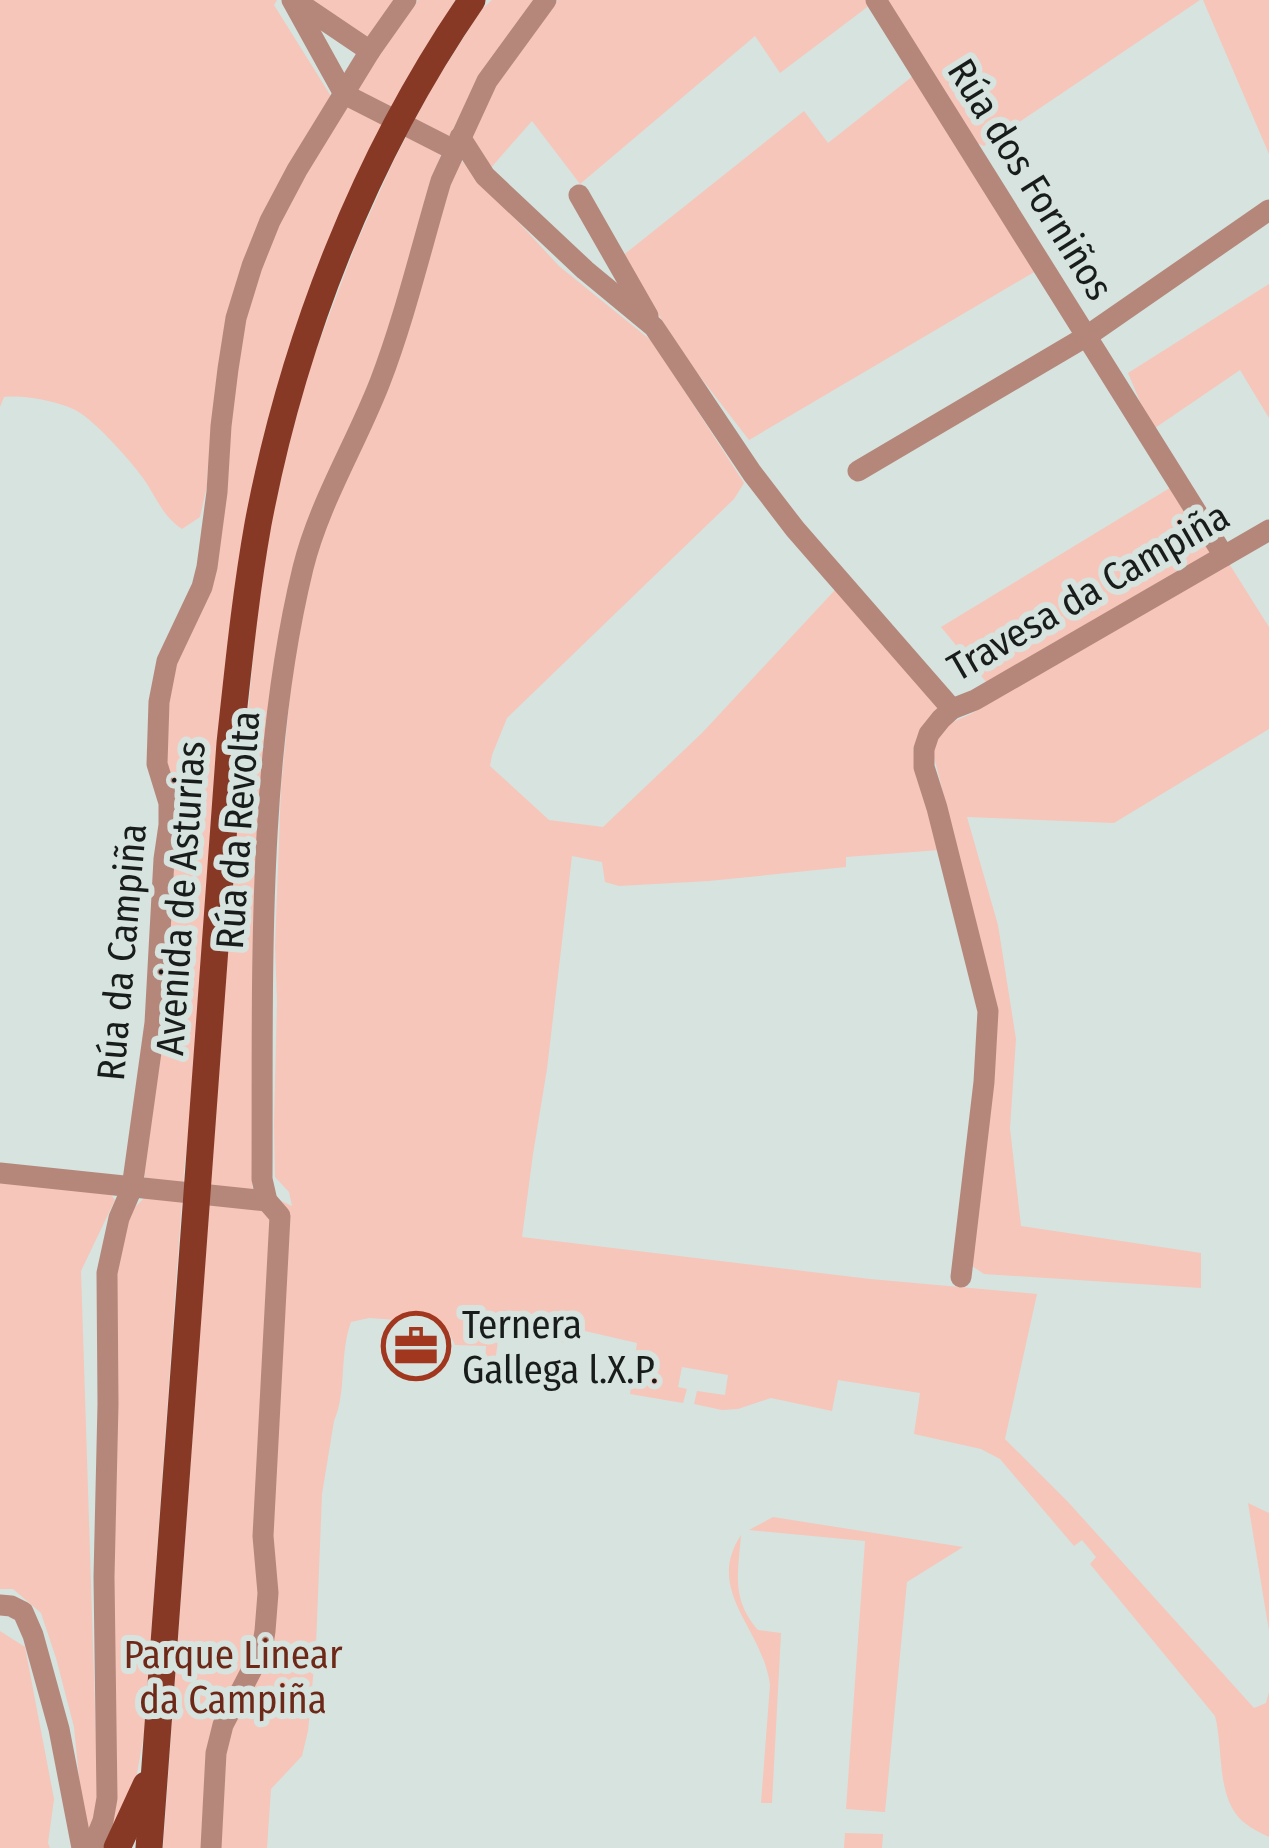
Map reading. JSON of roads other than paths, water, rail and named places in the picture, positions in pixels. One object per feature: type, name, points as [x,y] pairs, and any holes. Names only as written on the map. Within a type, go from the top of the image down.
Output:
[{"type":"main road","name":"Avenida de Asturias","points":[[149,1848],[230,743],[259,521],[296,370],[346,233],[403,114],[472,0]]},
{"type":"main road","points":[[117,1848],[154,1765]]},
{"type":"street","points":[[293,0],[370,50]]},
{"type":"street","points":[[293,0],[344,94],[457,144],[585,270],[654,327]]},
{"type":"street","name":"Rúa da Campiña","points":[[92,1848],[107,1798],[106,1273],[119,1218],[139,1189],[158,988],[169,803],[155,747],[159,702],[167,661],[207,567],[228,368],[246,284],[270,221],[370,50],[406,0]]},
{"type":"street","name":"Rúa da Revolta","points":[[211,1848],[219,1739],[234,1699],[262,1650],[268,1593],[263,1536],[280,1216],[258,1200],[265,894],[278,718],[291,627],[320,516],[380,382],[457,144],[488,81],[546,0]]},
{"type":"street","name":"Rúa dos Forniños","points":[[876,0],[1224,556]]},
{"type":"street","points":[[579,195],[654,327],[752,472],[952,709]]},
{"type":"street","name":"Rúa dos Forniños","points":[[858,471],[1087,336],[1269,210]]},
{"type":"street","name":"Travesa da Campiña","points":[[961,1277],[988,1011],[924,767],[928,734],[952,709],[1269,530]]},
{"type":"street","points":[[0,1173],[258,1200]]},
{"type":"street","points":[[0,1605],[23,1612],[33,1635],[59,1729],[82,1848]]},
{"type":"place","name":"Ternera Gallega l.X.P.","points":[[416,1346]]},
{"type":"park label","name":"Parque Linear da Campiña","points":[[233,1676]]}]
